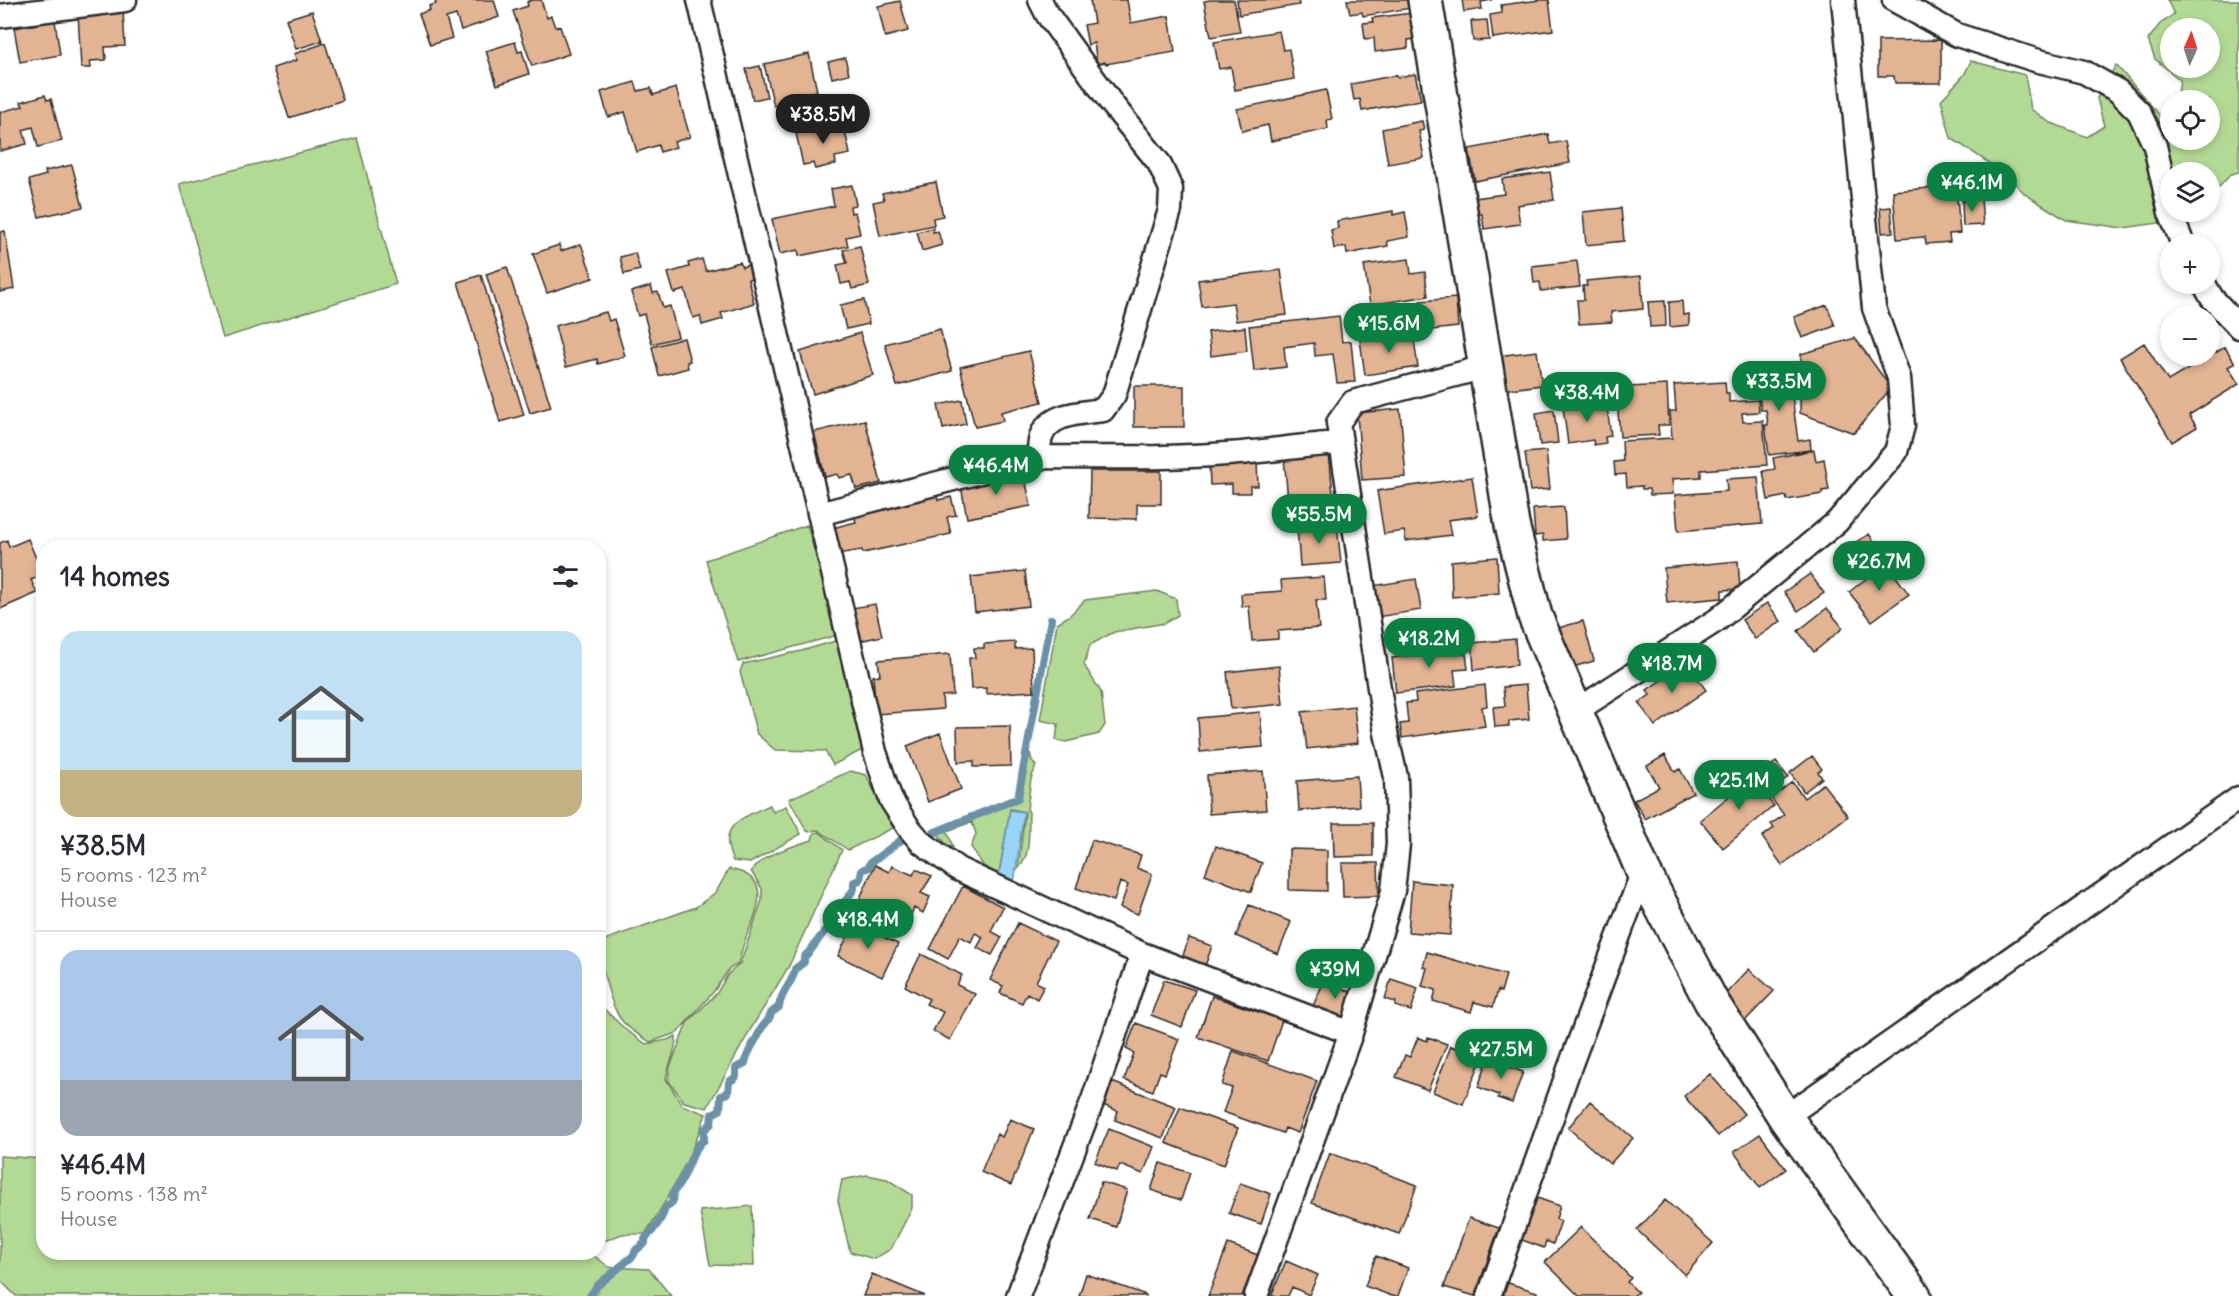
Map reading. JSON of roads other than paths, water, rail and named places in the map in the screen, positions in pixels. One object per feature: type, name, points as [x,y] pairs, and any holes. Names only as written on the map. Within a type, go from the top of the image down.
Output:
[{"type":"street","points":[[0,16],[125,0]]},
{"type":"street","points":[[699,0],[874,752],[891,800],[921,842],[958,870],[1142,954],[1351,1033]]},
{"type":"street","points":[[1038,457],[1041,437],[1049,423],[1072,414],[1103,410],[1114,395],[1170,210],[1171,189],[1159,163],[1112,104],[1047,14],[1040,0]]},
{"type":"street","points":[[1425,0],[1512,525],[1535,616],[1643,871],[1711,1001],[1785,1117],[1914,1296]]},
{"type":"street","points":[[1576,711],[1717,620],[1838,522],[1896,452],[1903,426],[1899,378],[1874,308],[1843,0]]},
{"type":"street","points":[[1894,0],[1957,35],[2035,60],[2084,72],[2118,91],[2139,112],[2155,146],[2170,213],[2179,234]]},
{"type":"street","points":[[2210,294],[2239,327]]},
{"type":"street","points":[[1256,1296],[1351,1033],[1393,891],[1398,844],[1396,777],[1384,721],[1338,423],[1353,402],[1485,367]]},
{"type":"street","points":[[819,514],[1038,457],[1149,458],[1228,454],[1298,445],[1341,443]]},
{"type":"street","points":[[1785,1117],[2239,798]]},
{"type":"street","points":[[1489,1296],[1569,1069],[1643,871]]},
{"type":"street","points":[[1018,1296],[1094,1097],[1142,954]]},
{"type":"water","points":[[1010,810],[1024,812],[1014,883],[999,875]]},
{"type":"waterway","points":[[933,833],[1018,798],[1051,619]]},
{"type":"waterway","points":[[590,1296],[597,1286],[645,1243],[645,1239],[657,1224],[665,1208],[672,1203],[673,1192],[704,1140],[704,1130],[711,1124],[712,1114],[720,1110],[721,1096],[728,1093],[729,1082],[736,1077],[736,1068],[745,1063],[761,1029],[771,1013],[779,1007],[795,969],[804,962],[804,957],[831,925],[831,921],[854,889],[854,882],[860,880],[862,870],[869,867],[870,863],[904,838]]}]
